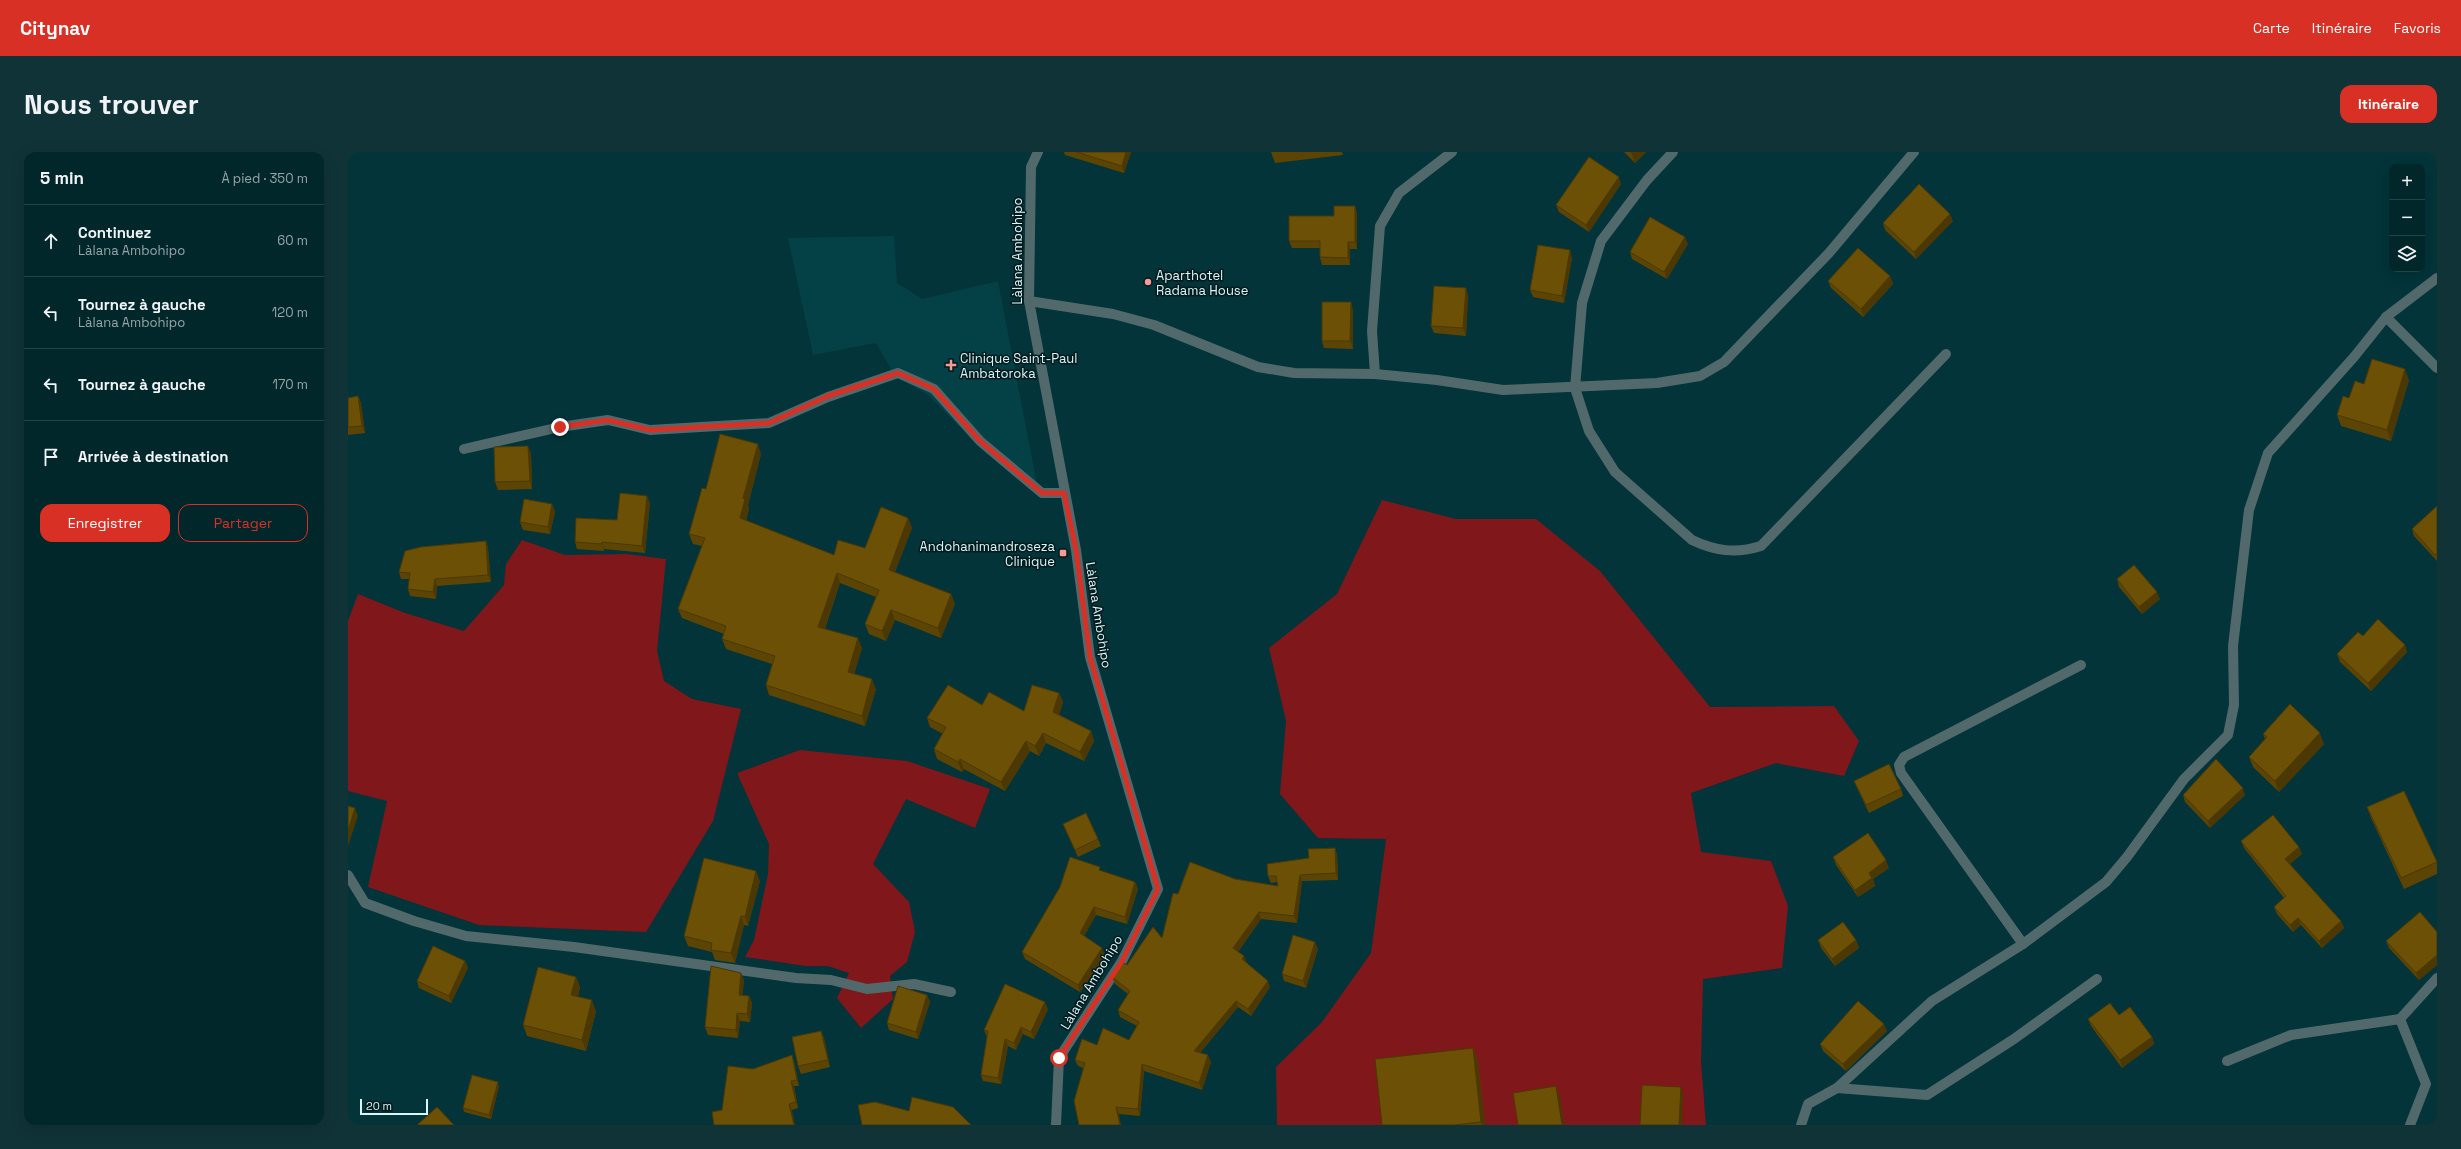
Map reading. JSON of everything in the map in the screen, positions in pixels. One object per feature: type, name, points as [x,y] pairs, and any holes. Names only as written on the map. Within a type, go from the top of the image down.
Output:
[{"type":"street","name":"Làlana Ambohipo","points":[[1038,152],[1031,167],[1029,301],[1064,493],[1076,550],[1090,657],[1158,889],[1122,961],[1059,1058],[1056,1125]]},
{"type":"street","points":[[1376,374],[1372,331],[1380,226],[1399,193],[1452,152]]},
{"type":"street","points":[[1673,152],[1647,180],[1601,241],[1582,303],[1576,388],[1589,431],[1615,472],[1692,540],[1707,547],[1744,551],[1761,546],[1946,354]]},
{"type":"street","points":[[1029,301],[1113,314],[1154,325],[1258,367],[1294,373],[1376,374],[1437,380],[1503,390],[1576,388],[1656,383],[1700,376],[1724,362],[1829,253],[1914,152]]},
{"type":"street","points":[[1801,1125],[1808,1104],[1837,1088],[1932,1001],[2023,944],[2106,882],[2127,857],[2184,779],[2228,735],[2234,705],[2233,646],[2249,510],[2268,453],[2354,357],[2386,317],[2437,278]]},
{"type":"street","points":[[2386,317],[2437,368]]},
{"type":"street","points":[[464,449],[560,427],[608,420],[650,430],[769,423],[828,396],[898,373],[934,389],[980,441],[1042,493],[1064,493]]},
{"type":"street","points":[[2023,944],[1901,773],[1899,765],[1904,757],[2081,665]]},
{"type":"street","points":[[348,875],[365,903],[414,921],[466,936],[574,947],[796,978],[831,980],[866,989],[914,984],[951,992]]},
{"type":"street","points":[[2227,1062],[2291,1035],[2400,1019],[2437,978]]},
{"type":"street","points":[[1837,1088],[1927,1095],[2014,1039],[2097,979]]},
{"type":"street","points":[[2400,1019],[2426,1084],[2410,1125]]},
{"type":"shaded area","name":"Clinique Saint-Paul Ambatoroka","points":[[894,236],[897,283],[922,299],[998,281],[1039,495],[978,445],[928,395],[895,376],[876,343],[813,355],[788,238]]},
{"type":"shaded area","points":[[1382,500],[1456,519],[1536,519],[1600,571],[1710,707],[1834,706],[1859,741],[1844,776],[1776,763],[1691,793],[1701,852],[1771,861],[1788,906],[1782,968],[1703,979],[1701,1062],[1706,1125],[1277,1125],[1276,1067],[1322,1022],[1371,953],[1386,839],[1318,838],[1280,794],[1286,721],[1269,648],[1337,594]]},
{"type":"shaded area","points":[[522,540],[565,555],[627,554],[666,559],[657,651],[664,681],[692,699],[741,709],[713,821],[646,932],[479,925],[368,887],[387,801],[348,791],[348,621],[358,594],[405,613],[464,631],[504,585],[506,564]]},
{"type":"shaded area","points":[[800,750],[907,761],[990,789],[975,828],[906,799],[873,864],[909,902],[915,932],[907,962],[890,976],[893,999],[861,1028],[837,998],[849,973],[828,966],[806,966],[745,957],[754,940],[768,874],[769,844],[737,773]]},
{"type":"building","points":[[1076,152],[1126,152],[1122,166]]},
{"type":"building","points":[[1589,157],[1619,177],[1586,225],[1556,205]]},
{"type":"building","points":[[1919,184],[1950,214],[1914,252],[1883,223]]},
{"type":"building","points":[[1334,206],[1355,206],[1355,242],[1348,242],[1348,258],[1320,257],[1320,241],[1289,241],[1289,216],[1334,216]]},
{"type":"building","points":[[1650,217],[1685,237],[1664,272],[1630,252]]},
{"type":"building","points":[[1538,245],[1570,250],[1562,296],[1530,290]]},
{"type":"building","points":[[1858,248],[1890,276],[1861,309],[1828,281]]},
{"type":"building","points":[[1434,286],[1466,288],[1463,328],[1431,326]]},
{"type":"building","points":[[1322,302],[1351,302],[1350,341],[1322,341]]},
{"type":"building","points":[[2372,359],[2405,369],[2387,430],[2337,415],[2343,396],[2349,398],[2355,381],[2364,384]]},
{"type":"building","points":[[358,396],[362,426],[348,427],[348,398]]},
{"type":"building","points":[[720,434],[758,444],[743,498],[745,499],[740,518],[834,555],[838,540],[865,548],[881,507],[908,518],[889,570],[951,594],[938,628],[891,610],[882,631],[865,624],[879,590],[837,573],[818,627],[858,638],[848,672],[872,679],[862,716],[766,685],[775,656],[722,639],[726,626],[678,609],[705,538],[689,534],[702,488],[706,489]]},
{"type":"building","points":[[528,446],[530,481],[495,482],[494,447]]},
{"type":"building","points":[[620,493],[647,496],[642,546],[602,542],[602,544],[575,542],[576,518],[617,520]]},
{"type":"building","points":[[524,499],[552,504],[548,527],[520,522]]},
{"type":"building","points":[[2437,506],[2437,554],[2435,555],[2412,529]]},
{"type":"building","points":[[486,541],[488,575],[435,579],[433,592],[408,589],[410,573],[399,572],[405,551],[421,547]]},
{"type":"building","points":[[2134,565],[2157,592],[2139,607],[2117,579]]},
{"type":"building","points":[[2378,619],[2405,645],[2368,683],[2337,654],[2358,632],[2363,636]]},
{"type":"building","points":[[948,685],[982,705],[989,692],[1024,711],[1032,685],[1059,693],[1053,712],[1091,731],[1080,752],[1043,733],[1035,746],[1026,741],[1001,782],[960,759],[958,762],[934,749],[946,727],[927,718]]},
{"type":"building","points":[[2290,704],[2320,733],[2275,781],[2249,757],[2267,737],[2263,734]]},
{"type":"building","points":[[2216,759],[2243,788],[2208,821],[2183,795]]},
{"type":"building","points":[[1889,764],[1901,789],[1866,805],[1854,781]]},
{"type":"building","points":[[2404,791],[2437,862],[2401,878],[2367,807]]},
{"type":"building","points":[[348,806],[355,808],[348,831]]},
{"type":"building","points":[[1086,813],[1098,839],[1075,850],[1063,824]]},
{"type":"building","points":[[2273,815],[2299,847],[2285,859],[2341,921],[2319,941],[2298,918],[2290,925],[2274,907],[2286,896],[2241,841]]},
{"type":"building","points":[[1868,833],[1886,860],[1869,873],[1872,878],[1855,890],[1833,857]]},
{"type":"building","points":[[1335,848],[1336,873],[1300,875],[1294,916],[1259,912],[1233,948],[1244,956],[1242,959],[1268,981],[1248,1009],[1236,1001],[1194,1051],[1208,1055],[1199,1083],[1142,1064],[1138,1109],[1116,1107],[1120,1125],[1079,1125],[1074,1101],[1085,1063],[1075,1060],[1082,1039],[1097,1045],[1103,1028],[1129,1040],[1139,1022],[1118,1010],[1130,991],[1112,977],[1122,962],[1127,965],[1153,927],[1162,938],[1173,893],[1178,894],[1190,862],[1235,879],[1278,886],[1276,876],[1268,876],[1267,864],[1309,858],[1308,849]]},
{"type":"building","points":[[1070,857],[1100,867],[1099,870],[1135,882],[1125,917],[1094,907],[1080,933],[1102,948],[1078,985],[1022,952],[1060,887]]},
{"type":"building","points":[[704,858],[756,871],[745,917],[741,916],[731,953],[711,950],[712,943],[684,936]]},
{"type":"building","points":[[2420,912],[2437,932],[2437,955],[2416,973],[2386,941]]},
{"type":"building","points":[[1843,922],[1856,940],[1832,959],[1818,940]]},
{"type":"building","points":[[1293,935],[1315,942],[1303,981],[1282,974]]},
{"type":"building","points":[[433,946],[465,961],[449,996],[417,981]]},
{"type":"building","points":[[711,966],[741,973],[739,995],[749,996],[747,1014],[737,1013],[736,1030],[705,1027]]},
{"type":"building","points":[[538,967],[576,977],[571,995],[592,1000],[582,1040],[523,1025]]},
{"type":"building","points":[[1005,984],[1045,1002],[1031,1032],[1021,1027],[1014,1043],[1005,1039],[998,1078],[981,1075],[988,1031],[984,1030]]},
{"type":"building","points":[[898,986],[927,995],[916,1032],[887,1023]]},
{"type":"building","points":[[1858,1001],[1884,1024],[1843,1064],[1820,1044]]},
{"type":"building","points":[[2110,1003],[2119,1015],[2130,1007],[2152,1037],[2120,1060],[2088,1019]]},
{"type":"building","points":[[821,1031],[828,1060],[798,1066],[792,1037]]},
{"type":"building","points":[[1473,1048],[1481,1122],[1455,1125],[1382,1125],[1375,1059]]},
{"type":"building","points":[[792,1055],[797,1080],[791,1081],[796,1102],[789,1104],[794,1125],[714,1125],[712,1112],[722,1110],[728,1066],[753,1069]]},
{"type":"building","points":[[472,1075],[498,1082],[489,1115],[463,1108]]},
{"type":"building","points":[[1642,1085],[1681,1087],[1679,1125],[1640,1125]]},
{"type":"building","points":[[1556,1086],[1562,1125],[1518,1125],[1513,1093]]},
{"type":"building","points":[[912,1097],[953,1107],[971,1125],[862,1125],[858,1105],[875,1102],[909,1111]]},
{"type":"building","points":[[437,1107],[454,1125],[417,1125]]},
{"type":"place","name":"Aparthotel Radama House","points":[[1148,282]]},
{"type":"place","name":"Clinique Saint-Paul Ambatoroka","points":[[951,365]]},
{"type":"place","name":"Andohanimandroseza Clinique","points":[[1063,553]]},
{"type":"route","points":[[560,427],[608,420],[650,430],[703,425],[769,423],[828,396],[898,373],[934,389],[980,441],[1042,493],[1064,493],[1076,550],[1090,657],[1158,889],[1122,961],[1059,1058]]}]
